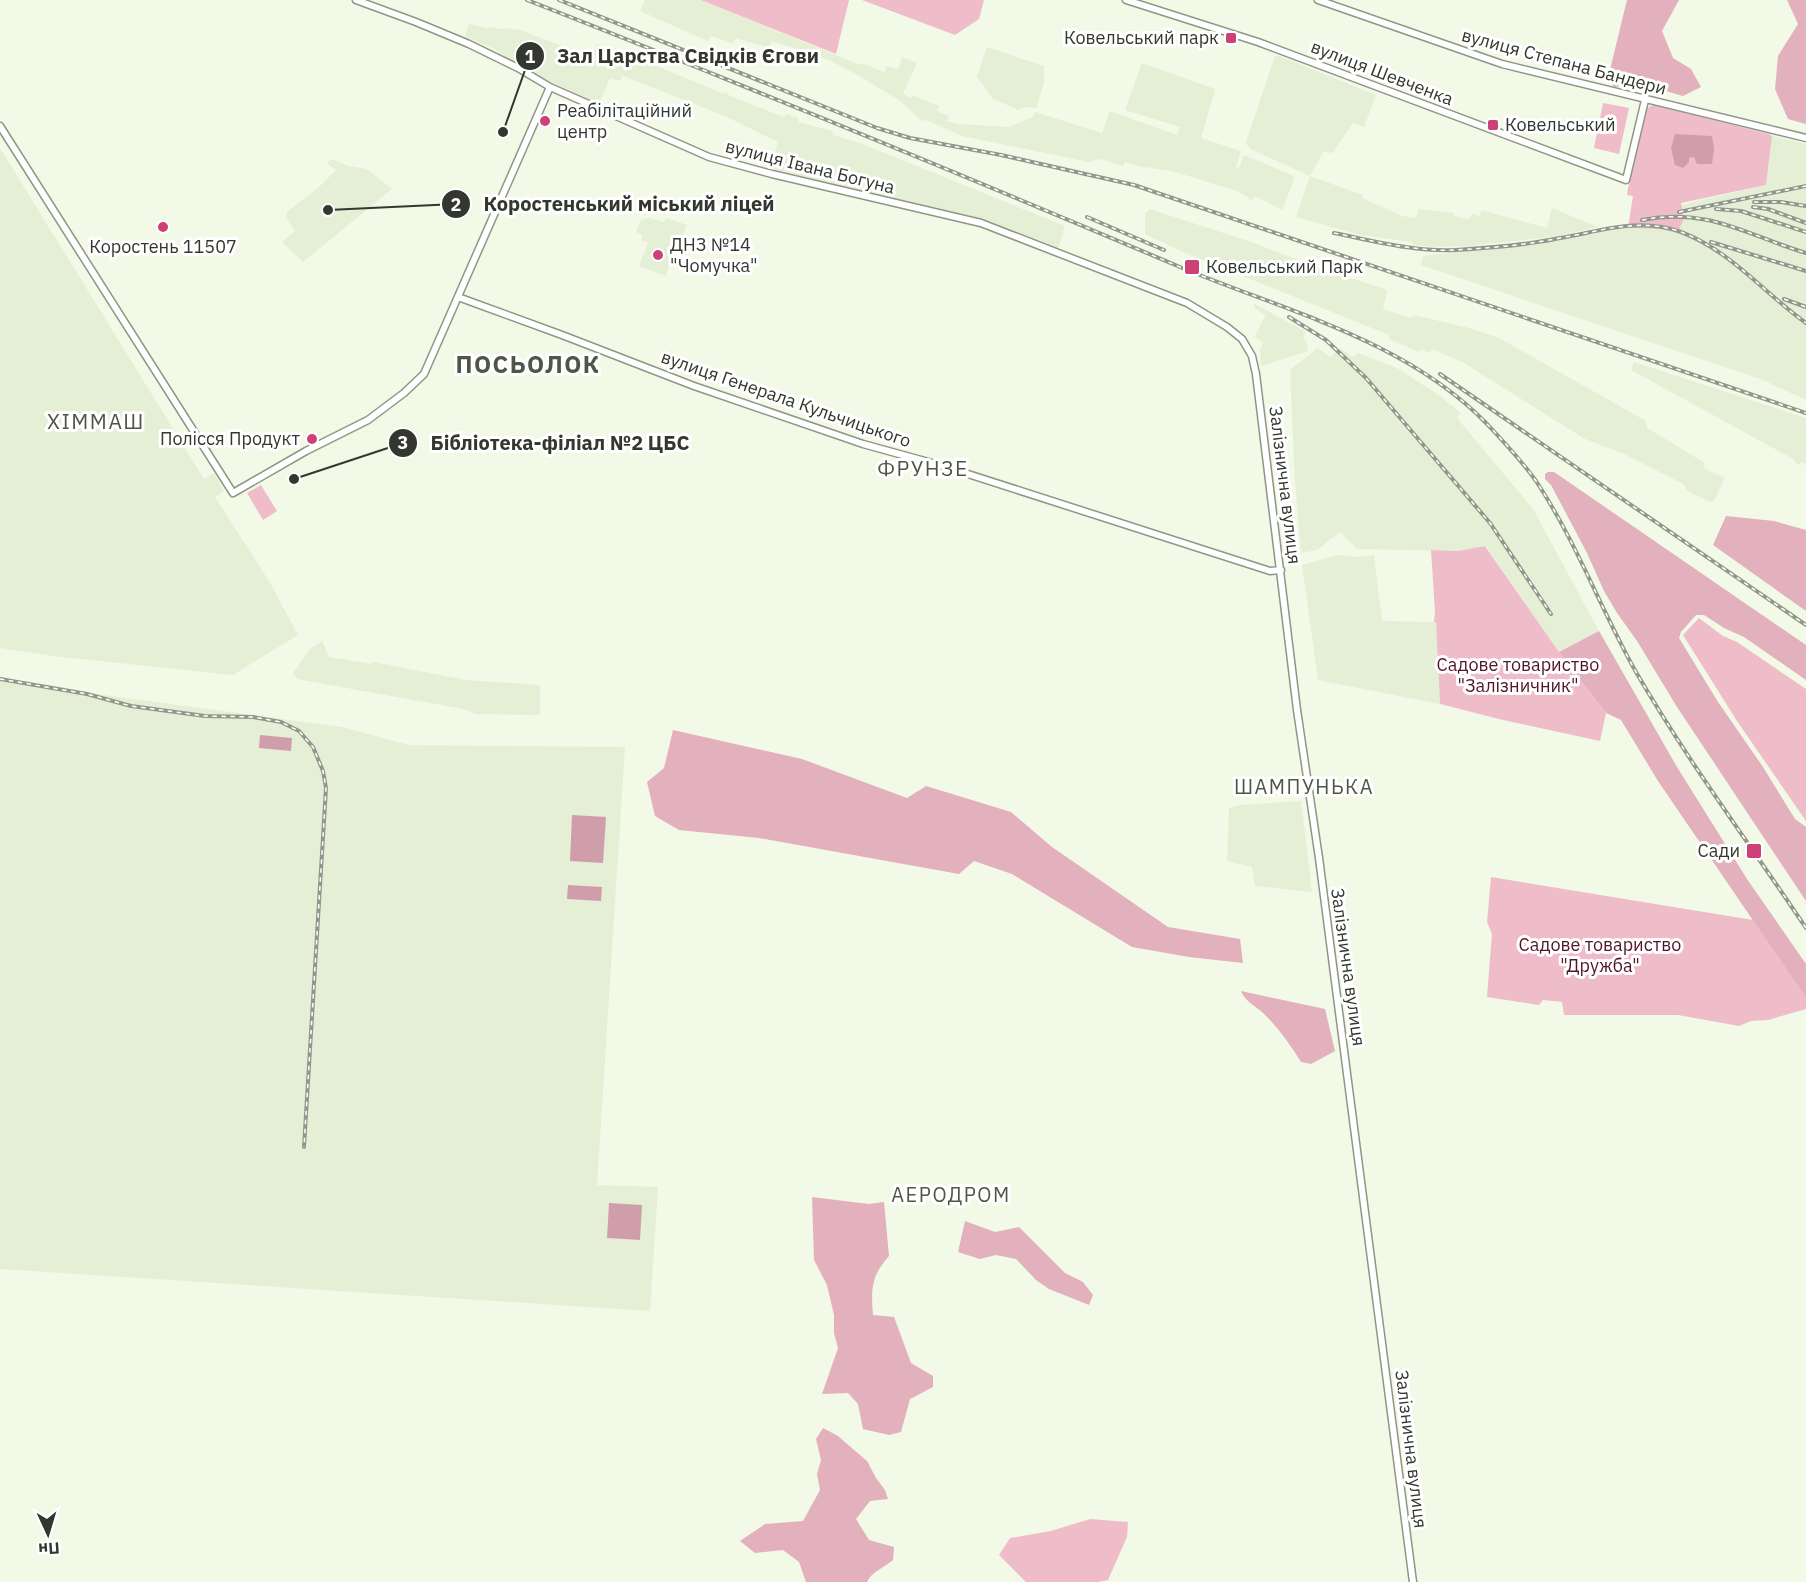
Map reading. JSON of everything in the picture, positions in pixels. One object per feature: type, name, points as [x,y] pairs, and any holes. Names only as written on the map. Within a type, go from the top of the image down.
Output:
[{"type":"street","name":"вулиця Івана Богуна","points":[[357,0],[469,44],[550,87],[709,157],[795,180],[981,223],[1186,303],[1242,339],[1252,356]]},
{"type":"street","name":"вулиця Шевченка","points":[[1126,0],[1265,44],[1626,180],[1645,100]]},
{"type":"street","name":"вулиця Степана Бандери","points":[[1318,0],[1491,61],[1806,138]]},
{"type":"street","points":[[0,126],[233,493],[306,451],[368,420],[404,393],[424,374],[550,87]]},
{"type":"street","name":"вулиця Генерала Кульчицького","points":[[458,297],[694,386],[862,444],[943,466],[1270,571],[1281,570]]},
{"type":"street","name":"Залізнична вулиця","points":[[1252,356],[1413,1582]]},
{"type":"shaded area","points":[[645,0],[701,0],[860,65],[862,63],[884,72],[887,66],[898,69],[902,57],[917,63],[903,94],[911,98],[912,95],[939,106],[937,111],[949,116],[947,121],[959,124],[1009,127],[1033,117],[1035,112],[1102,133],[1110,111],[1177,135],[1180,127],[1125,110],[1142,63],[1215,89],[1201,138],[1241,151],[1236,167],[1239,168],[1244,155],[1294,176],[1294,180],[1282,210],[1255,196],[1252,200],[1237,191],[1172,171],[1145,168],[1125,162],[1123,166],[1100,159],[1089,162],[962,136],[924,119],[923,122],[899,100],[829,60],[772,41],[769,48],[736,38],[733,43],[711,36],[708,41],[640,11]]},
{"type":"shaded area","points":[[1627,0],[1679,0],[1662,31],[1673,58],[1691,69],[1701,87],[1683,96],[1638,83],[1614,87],[1608,78]]},
{"type":"shaded area","points":[[1787,0],[1806,0],[1806,124],[1788,119],[1775,89],[1778,56],[1798,24]]},
{"type":"shaded area","points":[[469,24],[488,28],[517,29],[592,57],[597,44],[724,94],[726,92],[730,96],[784,117],[787,114],[799,118],[798,122],[832,131],[833,135],[860,143],[1065,226],[1058,249],[979,218],[896,200],[770,168],[778,142],[725,116],[623,76],[620,81],[610,78],[599,104],[546,79],[545,81],[503,57],[504,55],[492,48],[465,36]]},
{"type":"shaded area","points":[[987,47],[1044,66],[1044,83],[1036,108],[1025,107],[1018,110],[992,98],[977,76]]},
{"type":"shaded area","points":[[1275,56],[1376,95],[1364,127],[1353,123],[1333,152],[1324,151],[1310,176],[1250,149],[1246,142]]},
{"type":"shaded area","points":[[1675,134],[1712,136],[1714,149],[1712,164],[1697,164],[1694,157],[1689,158],[1689,162],[1683,168],[1675,165],[1671,148]]},
{"type":"shaded area","points":[[1772,136],[1806,144],[1806,400],[1763,380],[1421,265],[1423,256],[1540,243],[1628,228],[1660,229],[1678,233],[1684,218],[1681,205],[1766,185]]},
{"type":"shaded area","points":[[0,148],[204,479],[214,473],[224,491],[215,497],[269,581],[298,635],[233,675],[53,656],[0,648]]},
{"type":"shaded area","points":[[331,159],[349,166],[367,169],[392,189],[303,262],[282,242],[295,231],[286,218],[287,212],[319,187],[336,170],[327,163]]},
{"type":"shaded area","points":[[1310,176],[1363,195],[1362,198],[1402,216],[1416,218],[1418,209],[1454,213],[1454,216],[1469,219],[1473,214],[1480,216],[1481,210],[1547,228],[1552,208],[1598,227],[1559,236],[1468,246],[1414,245],[1412,242],[1360,235],[1296,217]]},
{"type":"shaded area","points":[[1150,209],[1254,243],[1348,279],[1355,279],[1387,290],[1383,309],[1411,318],[1414,315],[1469,328],[1499,338],[1646,421],[1647,428],[1705,463],[1703,468],[1725,478],[1713,502],[1707,501],[1686,490],[1685,485],[1624,454],[1585,439],[1464,363],[1433,349],[1429,353],[1422,350],[1419,352],[1389,339],[1389,335],[1183,252],[1145,234],[1145,213]]},
{"type":"shaded area","name":"ДНЗ №14 \"Чомучка\"","points":[[649,218],[664,222],[666,218],[687,225],[682,238],[678,237],[666,276],[639,266],[648,243],[641,240],[642,235],[636,232],[641,220]]},
{"type":"shaded area","points":[[1255,304],[1306,332],[1303,339],[1306,341],[1308,351],[1261,366],[1260,350],[1263,342],[1255,336],[1266,315],[1254,308]]},
{"type":"shaded area","points":[[1318,348],[1330,357],[1340,348],[1352,357],[1358,353],[1397,368],[1440,396],[1461,413],[1457,418],[1533,509],[1599,631],[1559,652],[1486,546],[1458,551],[1357,549],[1340,532],[1317,550],[1301,553],[1290,370]]},
{"type":"shaded area","points":[[1634,362],[1806,418],[1806,465],[1803,462],[1798,465],[1793,459],[1631,370]]},
{"type":"shaded area","points":[[1554,472],[1806,645],[1806,680],[1744,637],[1704,615],[1696,615],[1681,632],[1679,638],[1795,819],[1806,827],[1806,901],[1617,613],[1551,485],[1545,479],[1545,474]]},
{"type":"shaded area","points":[[1726,516],[1774,521],[1806,530],[1806,611],[1713,545]]},
{"type":"shaded area","points":[[1337,555],[1359,557],[1374,555],[1382,621],[1434,622],[1440,704],[1318,680],[1302,565]]},
{"type":"shaded area","points":[[1599,631],[1677,767],[1747,879],[1806,964],[1806,998],[1658,781],[1621,720],[1606,713],[1559,652]]},
{"type":"shaded area","points":[[322,641],[329,657],[378,663],[466,680],[540,685],[540,715],[476,714],[463,709],[297,679],[293,673],[311,648]]},
{"type":"shaded area","points":[[0,681],[342,727],[409,745],[625,747],[597,1185],[658,1187],[650,1311],[0,1269]]},
{"type":"shaded area","points":[[673,730],[802,759],[907,798],[926,786],[1011,812],[1052,847],[1168,927],[1240,939],[1243,963],[1132,947],[1012,874],[974,861],[959,874],[759,838],[679,830],[655,816],[647,782],[664,768]]},
{"type":"shaded area","points":[[260,735],[292,738],[291,751],[259,748]]},
{"type":"shaded area","points":[[1301,801],[1312,892],[1255,886],[1252,867],[1227,861],[1229,808],[1240,805]]},
{"type":"shaded area","points":[[572,815],[606,817],[603,863],[570,861]]},
{"type":"shaded area","points":[[568,885],[602,887],[601,901],[567,899]]},
{"type":"shaded area","points":[[1241,991],[1325,1009],[1335,1051],[1311,1064],[1301,1062],[1278,1029],[1247,1000]]},
{"type":"shaded area","points":[[812,1197],[869,1204],[884,1202],[889,1256],[873,1283],[873,1315],[894,1317],[911,1363],[933,1376],[933,1387],[910,1399],[901,1432],[889,1435],[863,1429],[858,1404],[848,1393],[822,1394],[838,1348],[827,1285],[814,1260]]},
{"type":"shaded area","points":[[609,1203],[642,1205],[640,1240],[607,1238]]},
{"type":"shaded area","points":[[965,1221],[995,1232],[1019,1227],[1065,1273],[1083,1282],[1093,1295],[1089,1305],[1049,1289],[1036,1280],[1016,1259],[996,1255],[980,1259],[958,1252]]},
{"type":"shaded area","points":[[823,1428],[838,1436],[867,1461],[888,1499],[870,1501],[856,1519],[869,1540],[894,1547],[893,1560],[875,1572],[867,1582],[806,1582],[799,1562],[783,1550],[755,1553],[740,1541],[765,1524],[803,1521],[820,1490],[817,1474],[821,1460],[816,1439]]},
{"type":"green space","points":[[701,0],[849,0],[836,54]]},
{"type":"green space","points":[[862,0],[984,0],[979,19],[955,35]]},
{"type":"green space","points":[[1603,103],[1629,108],[1619,154],[1594,148]]},
{"type":"green space","points":[[1653,105],[1772,136],[1766,185],[1681,203],[1684,218],[1678,233],[1660,229],[1628,228],[1633,196],[1627,195],[1628,188],[1646,111]]},
{"type":"green space","points":[[261,485],[277,511],[263,520],[247,493]]},
{"type":"green space","name":"Садове товариство \"Залізничник\"","points":[[1485,546],[1559,652],[1606,713],[1600,741],[1440,704],[1431,550],[1458,551]]},
{"type":"green space","points":[[1699,618],[1806,689],[1806,821],[1737,721],[1683,635]]},
{"type":"green space","name":"Садове товариство \"Дружба\"","points":[[1491,877],[1753,920],[1806,998],[1806,1009],[1768,1020],[1751,1021],[1739,1026],[1678,1015],[1564,1015],[1562,1002],[1543,1000],[1539,1005],[1487,997],[1492,934],[1487,922]]},
{"type":"green space","points":[[1090,1519],[1128,1522],[1127,1537],[1108,1580],[1026,1582],[999,1555],[1010,1538],[1051,1531]]},
{"type":"railway","points":[[527,0],[854,131],[1180,267],[1342,330],[1420,370],[1455,395],[1487,424],[1536,481],[1564,527],[1636,672],[1697,769],[1806,928]]},
{"type":"railway","points":[[559,0],[877,128],[910,138],[1001,155],[1134,185],[1806,413]]},
{"type":"railway","points":[[1679,212],[1806,186]]},
{"type":"railway","points":[[1754,202],[1781,202],[1806,206]]},
{"type":"railway","points":[[1753,207],[1768,209],[1806,223]]},
{"type":"railway","points":[[1716,209],[1741,211],[1806,232]]},
{"type":"railway","points":[[1087,217],[1164,250]]},
{"type":"railway","points":[[1642,220],[1666,217],[1707,220],[1806,253]]},
{"type":"railway","points":[[1334,233],[1410,248],[1456,250],[1534,243],[1635,225],[1665,228],[1681,232],[1716,250],[1806,323]]},
{"type":"railway","points":[[1711,242],[1806,271]]},
{"type":"railway","points":[[1784,299],[1806,307]]},
{"type":"railway","points":[[1289,317],[1326,340],[1366,378],[1490,523],[1551,614]]},
{"type":"railway","points":[[1440,374],[1806,625]]},
{"type":"railway","points":[[0,679],[87,694],[131,706],[205,716],[253,717],[281,722],[299,731],[313,747],[323,771],[326,788],[304,1147]]},
{"type":"place","name":"Ковельський парк","points":[[1231,38]]},
{"type":"place","name":"Реабілітаційний центр","points":[[545,121]]},
{"type":"place","name":"Ковельський","points":[[1493,125]]},
{"type":"place","name":"Зал Царства Свідків Єгови","points":[[503,132]]},
{"type":"place","name":"Коростенський міський ліцей","points":[[328,210]]},
{"type":"place","name":"Коростень 11507","points":[[163,227]]},
{"type":"place","name":"ДНЗ №14 \"Чомучка\"","points":[[658,255]]},
{"type":"place","name":"Ковельський Парк","points":[[1192,267]]},
{"type":"place","name":"Полісся Продукт","points":[[312,439]]},
{"type":"place","name":"Бібліотека-філіал №2 ЦБС","points":[[294,479]]},
{"type":"place","name":"Сади","points":[[1754,851]]},
{"type":"district","name":"ПОСЬОЛОК","points":[[528,365]]},
{"type":"district","name":"ХІММАШ","points":[[96,422]]},
{"type":"district","name":"ФРУНЗЕ","points":[[923,469]]},
{"type":"district","name":"ШАМПУНЬКА","points":[[1304,787]]},
{"type":"district","name":"АЕРОДРОМ","points":[[951,1195]]}]
